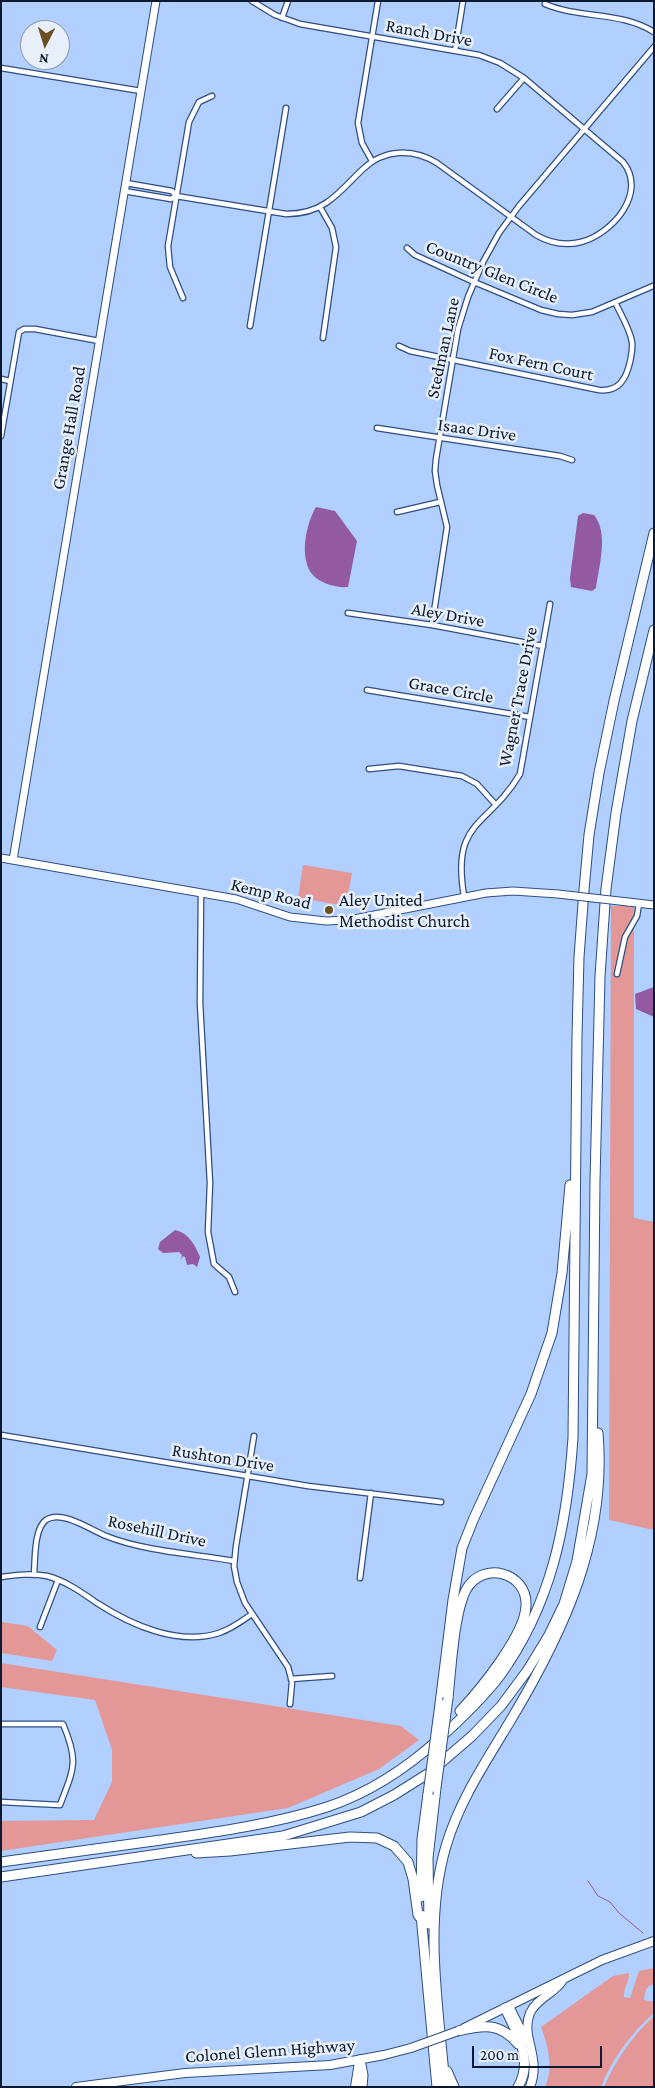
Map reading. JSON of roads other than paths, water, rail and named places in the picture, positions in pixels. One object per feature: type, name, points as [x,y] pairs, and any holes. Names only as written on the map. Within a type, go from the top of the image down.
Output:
[{"type":"highway","points":[[1,1862],[223,1831],[290,1817],[329,1806],[370,1788],[405,1766],[431,1746],[477,1702],[498,1678],[517,1651],[536,1615],[553,1570],[570,1484],[573,1438],[579,957],[589,835],[614,701],[654,533]]},
{"type":"highway","points":[[1,1877],[283,1836],[360,1812],[394,1795],[429,1773],[472,1736],[501,1706],[527,1671],[549,1635],[564,1604],[578,1561],[592,1474],[595,1181],[600,976],[606,890],[616,813],[632,721],[654,630]]},
{"type":"highway","points":[[437,2087],[422,1920],[422,1845],[451,1609],[462,1548],[531,1394],[547,1351],[562,1273],[576,1118]]},
{"type":"highway","points":[[445,2087],[434,1951],[435,1906],[439,1875],[454,1821],[472,1784],[536,1679],[576,1593],[584,1566],[593,1520],[598,1476],[599,1449],[594,1390]]},
{"type":"highway","points":[[329,1806],[397,1766],[439,1732],[477,1692],[504,1654],[525,1614],[526,1600],[524,1592],[517,1581],[508,1575],[495,1572],[486,1573],[477,1578],[467,1589],[458,1622],[448,1698],[436,1788],[429,1839],[429,1918],[431,1946],[434,1951]]},
{"type":"highway","points":[[136,1856],[230,1851],[350,1837],[377,1838],[394,1846],[408,1862],[413,1879],[418,1915],[422,1920]]},
{"type":"highway","points":[[507,2007],[522,2044],[527,2049]]},
{"type":"highway","points":[[458,2031],[482,2026],[498,2028],[527,2049]]},
{"type":"highway","points":[[518,2087],[525,2068],[527,2049]]},
{"type":"highway","points":[[442,2056],[454,2087]]},
{"type":"highway","points":[[360,2060],[363,2075],[362,2087]]},
{"type":"main road","name":"Grange Hall Road","points":[[13,860],[156,1]]},
{"type":"main road","name":"Kemp Road","points":[[1,858],[240,900],[290,917],[326,921],[349,920],[464,896],[513,892],[558,894],[654,905]]},
{"type":"main road","name":"Colonel Glenn Highway","points":[[76,2087],[186,2073],[310,2067],[360,2060],[411,2048],[458,2031],[616,1954],[654,1941]]},
{"type":"main road","points":[[530,2087],[534,2066],[527,2049],[527,2027],[530,2013],[538,2002],[557,1989],[564,1979]]},
{"type":"main road","points":[[355,2087],[360,2060]]},
{"type":"street","name":"Ranch Drive","points":[[252,1],[282,18],[300,24],[455,51],[494,60],[524,78],[623,162],[628,169],[632,189],[630,200],[610,225],[598,235],[574,243],[558,243],[543,239],[426,157],[401,153],[385,155],[372,161]]},
{"type":"street","points":[[282,18],[288,1]]},
{"type":"street","points":[[124,192],[171,199],[176,196],[297,214],[327,203],[372,161],[362,143],[358,123],[378,1]]},
{"type":"street","points":[[455,51],[463,1]]},
{"type":"street","points":[[545,4],[563,10],[633,22],[654,32]]},
{"type":"street","name":"Stedman Lane","points":[[432,625],[447,527],[440,502],[435,471],[452,359],[461,318],[474,282],[491,247],[511,216],[654,47]]},
{"type":"street","points":[[1,68],[141,91]]},
{"type":"street","points":[[497,109],[524,78]]},
{"type":"street","points":[[183,298],[180,287],[172,275],[168,260],[168,246],[190,119],[199,102],[212,96]]},
{"type":"street","points":[[250,326],[286,108]]},
{"type":"street","points":[[126,183],[172,191],[176,196]]},
{"type":"street","points":[[320,207],[332,228],[336,247],[323,338]]},
{"type":"street","name":"Country Glen Circle","points":[[407,248],[415,256],[474,282],[541,310],[558,314],[586,313],[653,286]]},
{"type":"street","name":"Fox Fern Court","points":[[399,346],[410,351],[600,390],[612,389],[625,379],[633,348],[631,338],[615,302]]},
{"type":"street","points":[[1,436],[17,336],[23,330],[35,329],[99,341]]},
{"type":"street","points":[[1,379],[10,381]]},
{"type":"street","name":"Isaac Drive","points":[[377,428],[560,456],[572,460]]},
{"type":"street","points":[[397,512],[440,502]]},
{"type":"street","name":"Wagner Trace Drive","points":[[464,896],[460,863],[466,841],[475,825],[511,789],[520,774],[550,604]]},
{"type":"street","name":"Aley Drive","points":[[348,612],[432,625],[542,646]]},
{"type":"street","name":"Grace Circle","points":[[367,690],[530,717]]},
{"type":"street","points":[[368,769],[399,766],[462,776],[477,784],[496,805]]},
{"type":"street","points":[[201,893],[200,1003],[210,1183],[208,1232],[214,1264],[229,1277],[235,1292]]},
{"type":"street","points":[[617,974],[625,937],[637,916],[639,904]]},
{"type":"street","name":"Rushton Drive","points":[[1,1435],[247,1476],[441,1502]]},
{"type":"street","points":[[254,1436],[234,1561],[240,1591],[252,1614],[282,1655],[292,1679],[290,1704]]},
{"type":"street","points":[[360,1578],[371,1494]]},
{"type":"street","name":"Rosehill Drive","points":[[34,1575],[39,1528],[46,1520],[55,1516],[65,1518],[108,1537],[234,1561]]},
{"type":"street","points":[[1,1577],[34,1575],[58,1580],[128,1621],[142,1627],[167,1633],[190,1636],[212,1635],[229,1629],[252,1614]]},
{"type":"street","points":[[40,1627],[58,1580]]},
{"type":"street","points":[[292,1679],[332,1676]]},
{"type":"street","points":[[1,1724],[63,1724],[73,1748],[73,1772],[60,1805],[1,1802]]},
{"type":"waterway","points":[[588,1881],[598,1896],[610,1902],[619,1913],[643,1933]]},
{"type":"place","name":"Aley United Methodist Church","points":[[329,910]]}]
